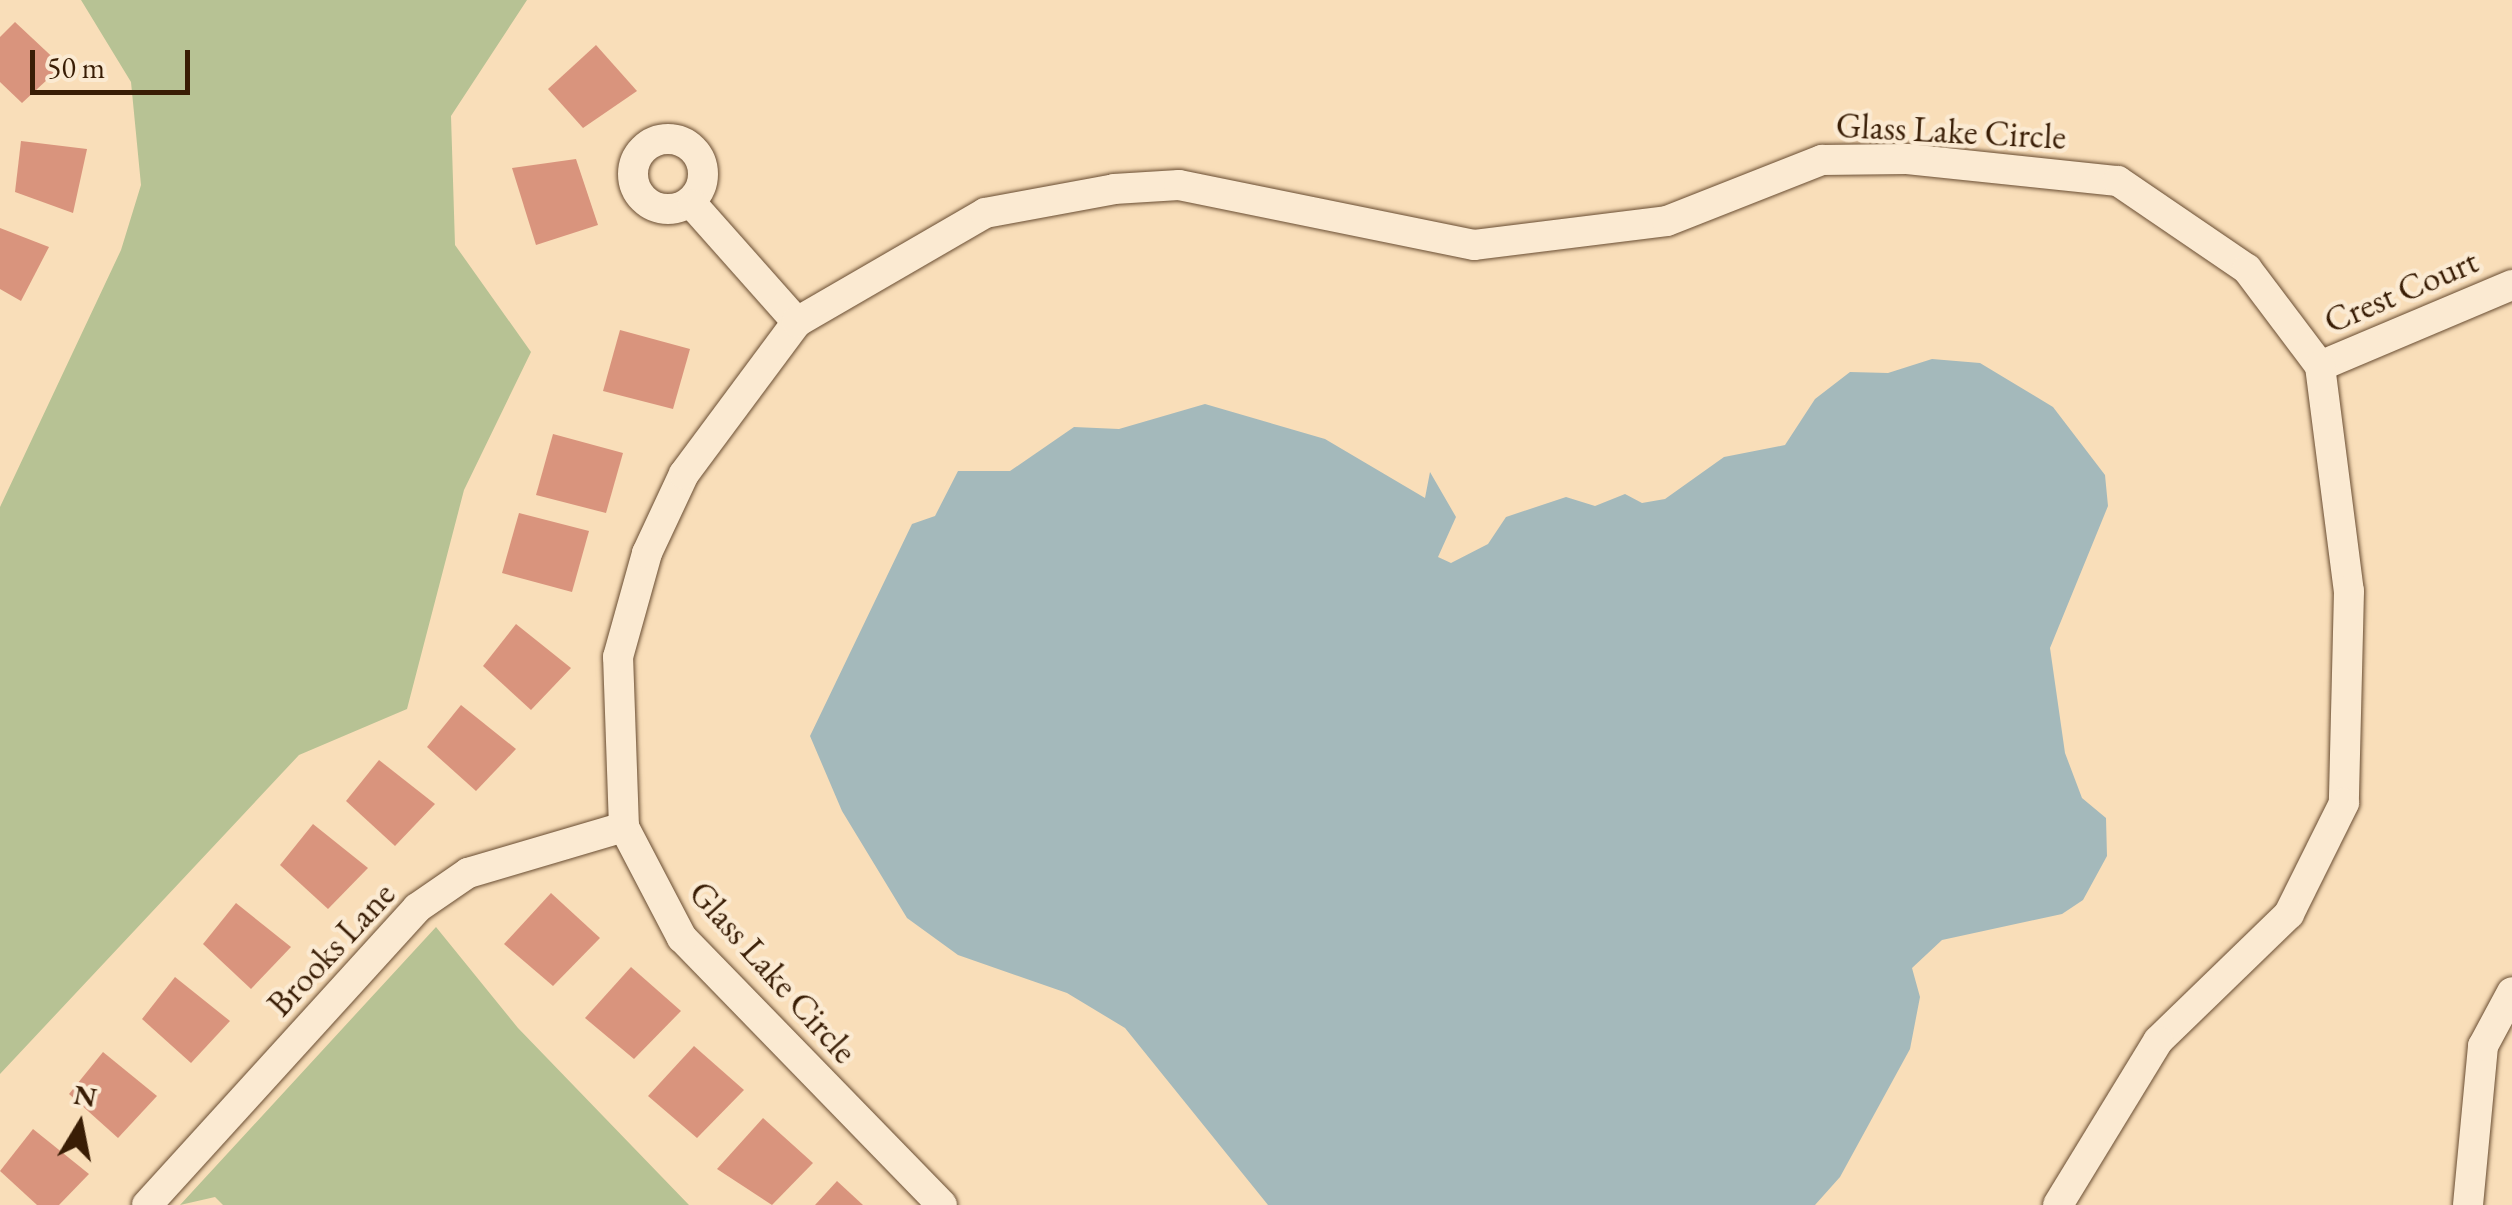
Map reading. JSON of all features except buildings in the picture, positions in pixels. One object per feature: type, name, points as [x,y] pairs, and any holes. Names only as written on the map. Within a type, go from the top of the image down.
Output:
[{"type":"street","name":"Glass Lake Circle","points":[[942,1205],[682,938],[624,827],[618,658],[647,553],[684,474],[797,322],[985,214],[1114,189],[1178,185],[1474,245],[1667,221],[1822,160],[1907,159],[2118,181],[2247,269],[2320,366],[2349,590],[2344,804],[2289,914],[2158,1041],[2058,1205]]},
{"type":"street","points":[[693,205],[797,322]]},
{"type":"street","name":"Crest Court","points":[[2320,366],[2512,285]]},
{"type":"street","name":"Brooks Lane","points":[[146,1205],[416,908],[468,873],[624,827]]},
{"type":"street","points":[[2468,1205],[2476,1080],[2490,1023],[2512,992]]},
{"type":"green space","points":[[81,0],[527,0],[451,116],[455,245],[531,352],[464,490],[407,709],[299,755],[0,1074],[0,507],[121,250],[141,185],[131,82]]},
{"type":"green space","points":[[436,927],[518,1028],[689,1205],[223,1205],[215,1197],[180,1205]]},
{"type":"shaded area","points":[[1932,359],[1980,363],[2053,407],[2105,475],[2108,506],[2050,648],[2065,753],[2082,798],[2106,818],[2107,856],[2083,900],[2062,914],[1942,940],[1912,968],[1920,997],[1910,1049],[1840,1177],[1815,1205],[1268,1205],[1125,1028],[1067,993],[958,955],[907,918],[842,811],[810,736],[912,524],[935,516],[958,471],[1010,471],[1074,427],[1119,429],[1205,404],[1325,439],[1425,498],[1430,472],[1456,517],[1438,557],[1451,563],[1488,544],[1506,517],[1566,497],[1595,506],[1625,494],[1642,503],[1665,499],[1724,457],[1785,445],[1815,399],[1850,372],[1888,373]]}]
